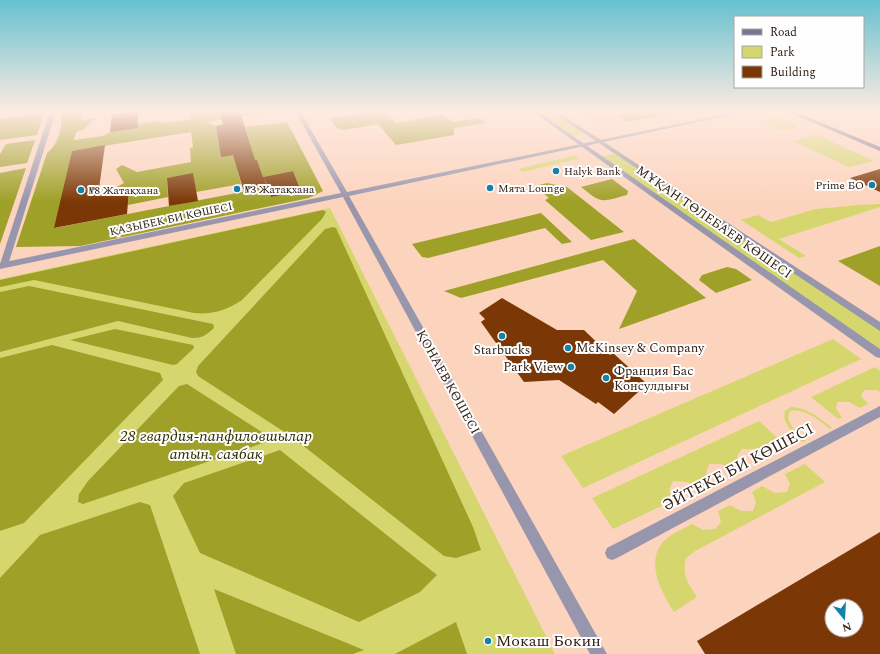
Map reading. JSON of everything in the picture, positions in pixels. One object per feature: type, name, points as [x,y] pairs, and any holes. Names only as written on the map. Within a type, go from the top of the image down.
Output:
[{"type":"main road","points":[[863,142],[880,149]]},
{"type":"street","points":[[2,266],[42,142]]},
{"type":"street","name":"ҚОНАЕВ КӨШЕСІ","points":[[315,142],[528,529],[599,654]]},
{"type":"street","name":"МҰҚАН ТӨЛЕБАЕВ КӨШЕСІ","points":[[578,142],[880,354]]},
{"type":"street","name":"ҚАЗЫБЕК БИ КӨШЕСІ","points":[[2,266],[593,142]]},
{"type":"street","name":"МҰҚАН ТӨЛЕБАЕВ КӨШЕСІ","points":[[601,142],[880,327]]},
{"type":"street","name":"ӘЙТЕКЕ БИ КӨШЕСІ","points":[[612,553],[880,411]]},
{"type":"green space","points":[[34,142],[27,163],[0,167],[0,154],[6,144]]},
{"type":"green space","points":[[57,142],[131,142],[72,151],[55,228],[267,187],[271,197],[301,191],[293,171],[263,177],[257,160],[236,163],[241,184],[196,192],[193,174],[167,178],[168,197],[128,205],[129,190],[104,194],[124,183],[116,169],[122,165],[137,172],[191,162],[190,148],[193,147],[192,142],[219,142],[221,156],[252,151],[249,142],[297,142],[323,191],[309,198],[80,246],[16,247],[47,153]]},
{"type":"green space","points":[[393,142],[416,142],[396,145]]},
{"type":"green space","points":[[794,142],[831,142],[874,161],[849,167]]},
{"type":"green space","points":[[617,153],[880,327],[880,354],[601,157]]},
{"type":"green space","points":[[577,155],[578,159],[523,172],[518,169]]},
{"type":"green space","points":[[26,168],[0,244],[0,173]]},
{"type":"green space","points":[[612,179],[628,191],[627,195],[602,200],[593,196],[581,187]]},
{"type":"green space","points":[[547,183],[567,187],[624,232],[591,240],[545,200],[549,198],[535,186]]},
{"type":"green space","points":[[880,204],[880,207],[779,239],[806,256],[799,258],[741,220],[758,215],[771,222],[816,209]]},
{"type":"green space","name":"28 гвардия-панфиловшылар атын. саябақ","points":[[330,208],[555,654],[0,654],[0,279]]},
{"type":"green space","points":[[323,210],[326,212],[322,219],[242,300],[231,307],[219,311],[194,313],[34,280],[0,287],[0,280]]},
{"type":"green space","points":[[541,213],[572,242],[562,244],[545,228],[428,258],[422,257],[412,244]]},
{"type":"green space","points":[[333,227],[336,228],[473,527],[481,550],[456,558],[444,556],[292,437],[198,376],[196,372],[198,366],[325,229]]},
{"type":"green space","points":[[634,239],[706,298],[619,329],[637,291],[603,260],[461,298],[444,291]]},
{"type":"green space","points":[[880,246],[880,286],[838,261]]},
{"type":"green space","points":[[727,267],[736,269],[752,280],[716,293],[699,280],[702,275]]},
{"type":"green space","points":[[29,286],[213,324],[214,328],[204,336],[192,338],[118,321],[0,352],[0,292]]},
{"type":"green space","points":[[115,329],[193,345],[194,348],[177,364],[173,365],[70,340]]},
{"type":"green space","points":[[833,339],[861,359],[583,488],[561,456]]},
{"type":"green space","points":[[52,345],[160,373],[163,380],[24,523],[0,531],[0,358]]},
{"type":"green space","points":[[875,367],[880,371],[880,392],[876,390],[864,390],[861,396],[868,404],[860,408],[849,402],[837,402],[836,409],[842,417],[838,419],[811,397]]},
{"type":"green space","points":[[187,384],[265,434],[266,442],[83,504],[78,502],[79,494],[88,481],[179,386]]},
{"type":"green space","points":[[791,407],[808,411],[832,428],[830,429],[806,413],[801,411],[790,411],[788,415],[790,423],[796,432],[806,441],[803,442],[796,436],[785,420],[785,411]]},
{"type":"green space","points":[[759,421],[785,445],[765,455],[755,449],[742,449],[737,456],[742,467],[733,471],[721,464],[709,464],[706,473],[710,482],[698,488],[687,482],[673,481],[669,490],[674,500],[613,529],[592,498]]},
{"type":"green space","points":[[280,450],[437,575],[420,592],[359,622],[200,553],[173,496],[184,483]]},
{"type":"green space","points":[[805,464],[825,482],[695,551],[686,558],[685,575],[697,597],[674,612],[660,586],[655,567],[659,548],[665,540],[692,524],[703,530],[715,529],[721,522],[718,511],[730,505],[741,511],[753,511],[756,502],[752,492],[762,486],[775,493],[787,492],[790,484],[785,474]]},
{"type":"green space","points":[[140,502],[150,505],[200,654],[0,654],[0,578],[40,535]]},
{"type":"green space","points":[[214,589],[364,650],[353,654],[236,654]]},
{"type":"green space","points":[[456,622],[467,654],[395,654]]},
{"type":"building","points":[[219,142],[249,142],[255,160],[257,160],[263,177],[293,171],[301,191],[271,197],[264,177],[267,187],[244,192],[233,155],[221,157]]},
{"type":"building","name":"№8 Жатақхана","points":[[105,145],[98,196],[129,190],[127,214],[54,228],[72,151]]},
{"type":"building","name":"Prime БО","points":[[880,169],[880,192],[850,178]]},
{"type":"building","points":[[193,173],[198,201],[169,206],[167,178]]},
{"type":"building","name":"Park View","points":[[502,298],[557,330],[584,330],[610,355],[613,353],[647,384],[614,414],[598,402],[596,404],[559,380],[524,382],[481,322],[485,319],[479,313]]},
{"type":"building","points":[[880,532],[880,654],[705,654],[697,641]]},
{"type":"place","name":"Halyk Bank","points":[[556,171]]},
{"type":"place","name":"Prime БО","points":[[872,185]]},
{"type":"place","name":"Мята Lounge","points":[[490,188]]},
{"type":"place","name":"№3 Жатақхана","points":[[237,189]]},
{"type":"place","name":"№8 Жатақхана","points":[[81,190]]},
{"type":"place","name":"Starbucks","points":[[502,336]]},
{"type":"place","name":"McKinsey & Company","points":[[568,348]]},
{"type":"place","name":"Park View","points":[[571,367]]},
{"type":"place","name":"Франция Бас Консулдығы","points":[[606,378]]},
{"type":"place","name":"Мокаш Бокин","points":[[488,641]]}]
